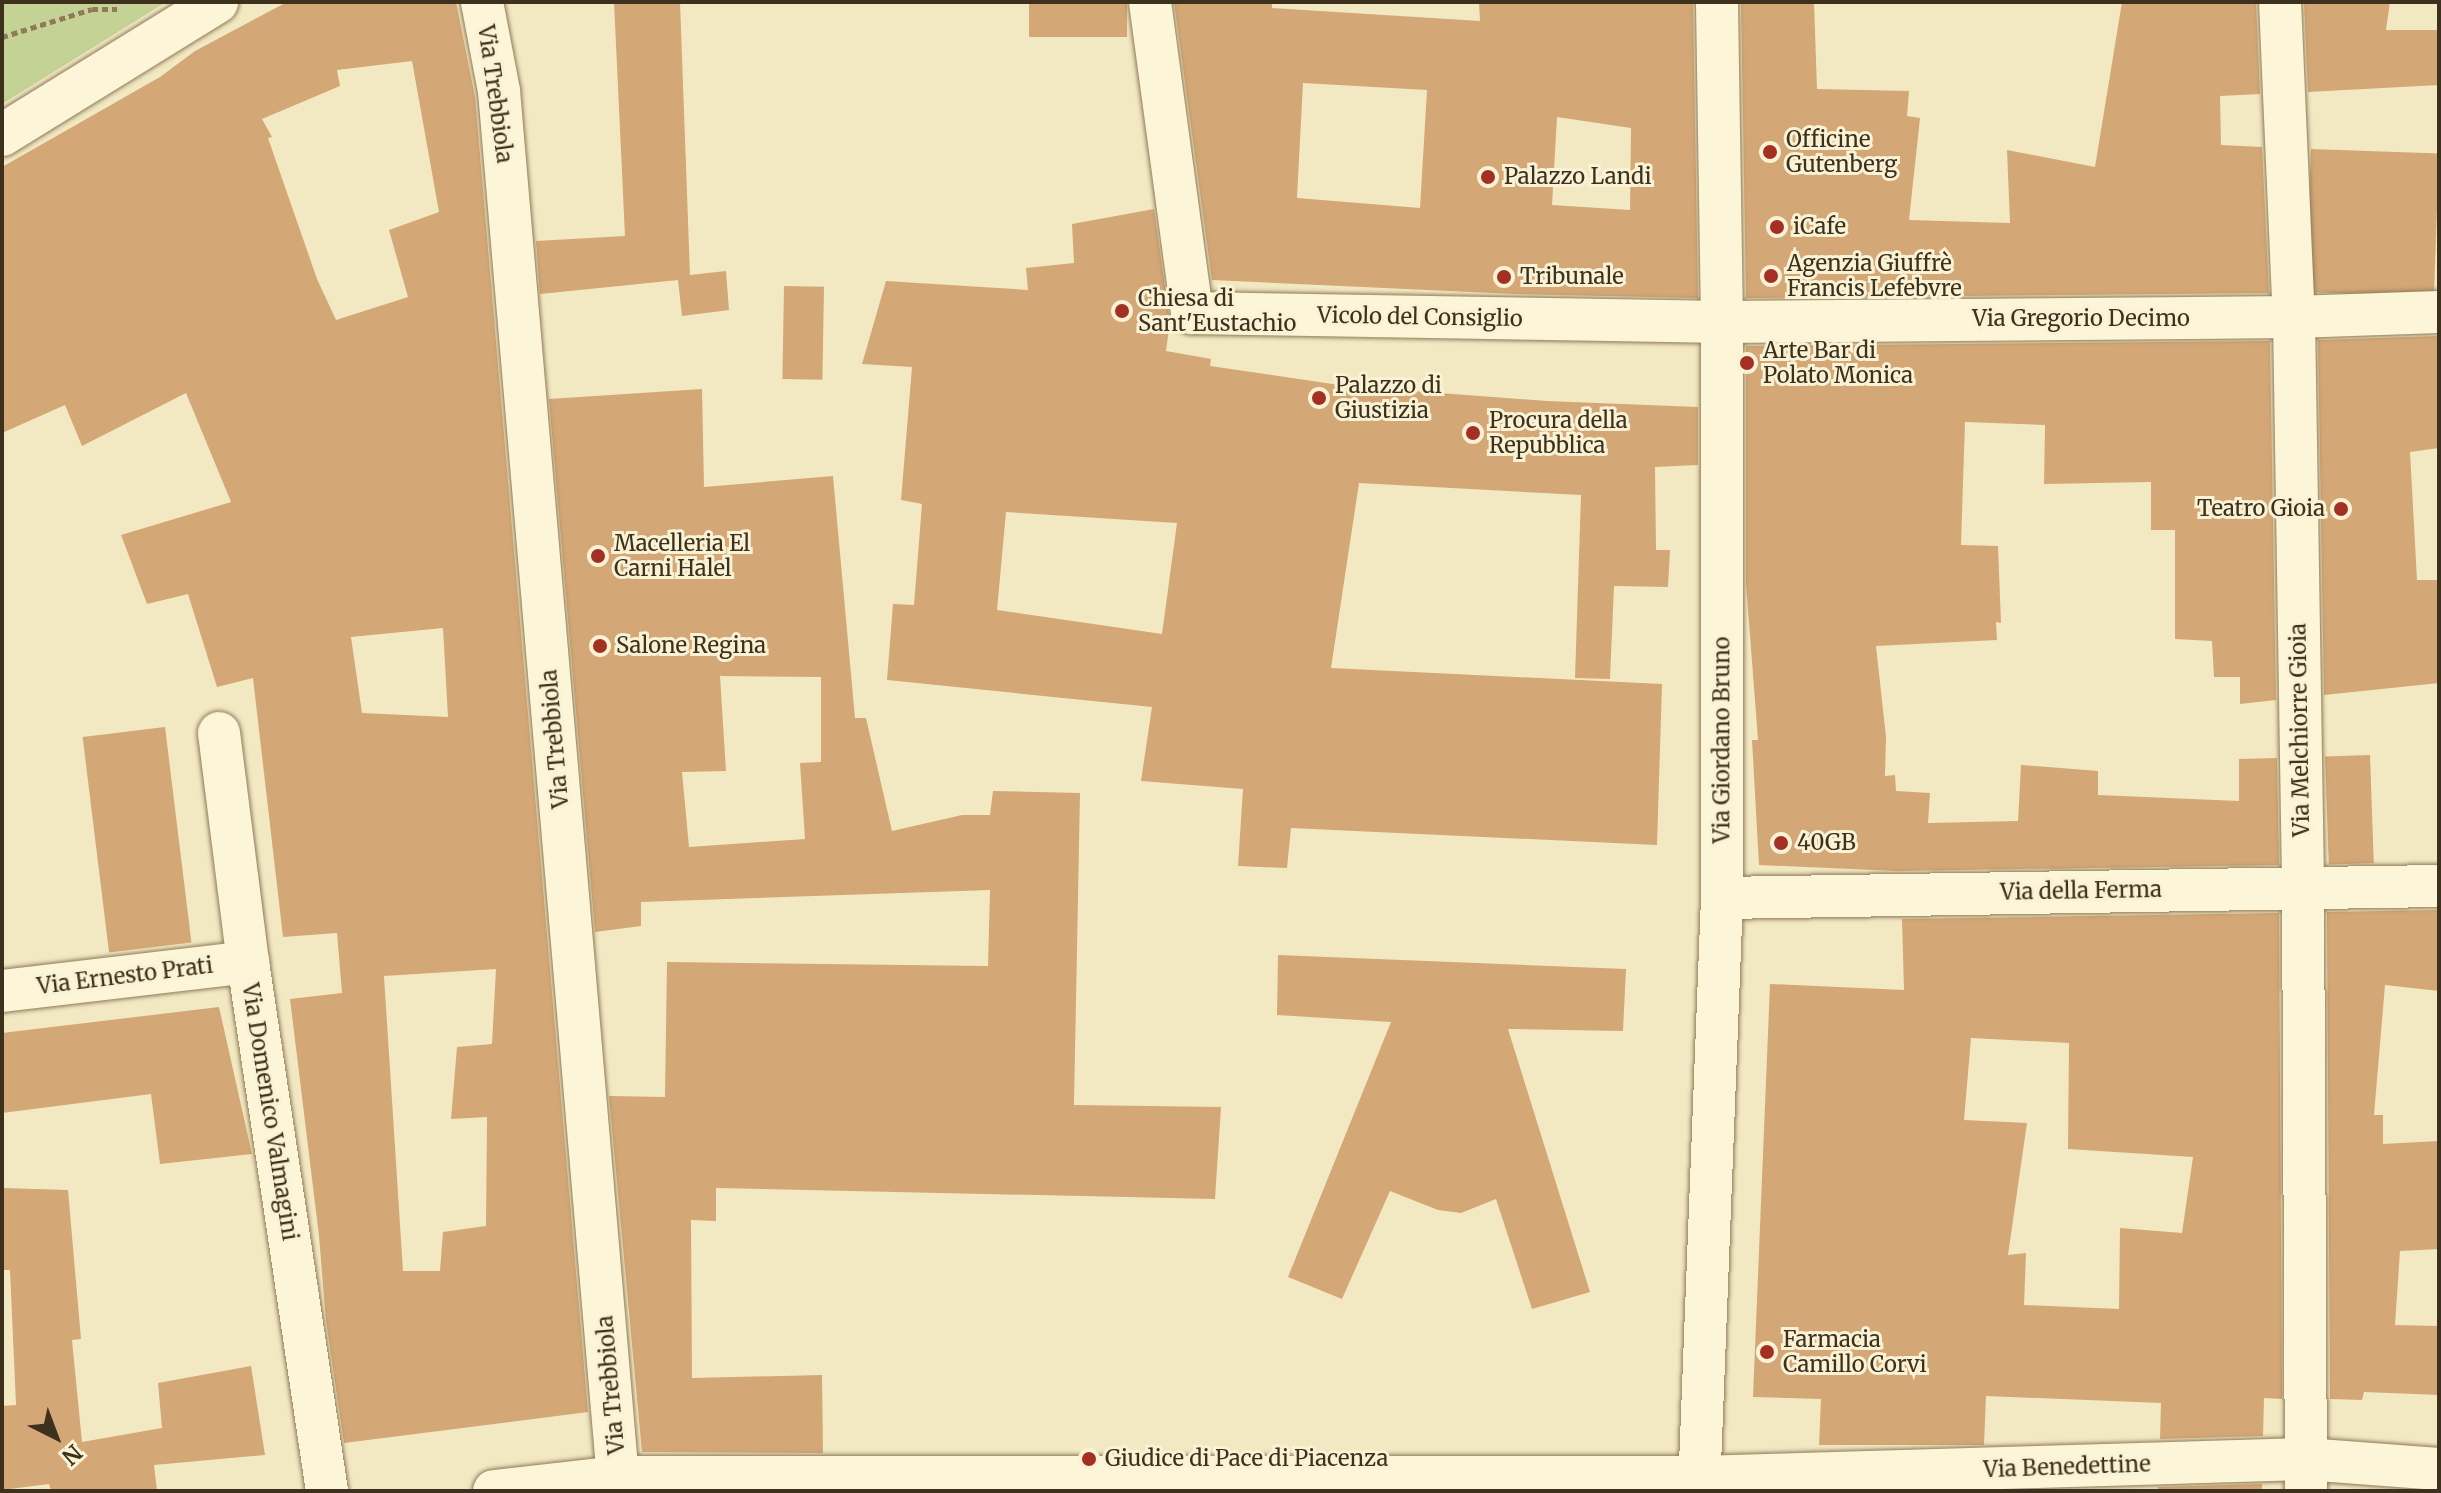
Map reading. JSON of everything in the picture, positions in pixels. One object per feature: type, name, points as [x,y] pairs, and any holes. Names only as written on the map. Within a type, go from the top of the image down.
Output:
[{"type":"street","points":[[2,135],[217,2]]},
{"type":"street","name":"Via Trebbiola","points":[[482,2],[499,91],[619,1484]]},
{"type":"street","name":"Vicolo del Consiglio","points":[[1150,2],[1192,313],[1722,322]]},
{"type":"street","name":"Via Giordano Bruno","points":[[1699,1484],[1722,898],[1722,322],[1717,2]]},
{"type":"street","name":"Via Melchiorre Gioia","points":[[2280,2],[2294,317],[2303,886],[2305,1475]]},
{"type":"street","name":"Via Gregorio Decimo","points":[[1722,322],[2294,317],[2439,312]]},
{"type":"street","name":"Via Domenico Valmagini","points":[[219,733],[248,962],[327,1491]]},
{"type":"street","name":"Via della Ferma","points":[[1722,898],[2439,886]]},
{"type":"street","name":"Via Ernesto Prati","points":[[2,991],[248,962]]},
{"type":"street","name":"Via Benedettine","points":[[494,1491],[619,1484],[1699,1484],[1966,1481],[2305,1475],[2439,1469]]},
{"type":"path","points":[[92,9],[99,2]]},
{"type":"path","points":[[2,37],[92,9],[121,9]]},
{"type":"green space","points":[[2,2],[166,2],[2,104]]},
{"type":"building","points":[[287,2],[456,2],[475,97],[588,1412],[344,1443],[326,1321],[319,1236],[290,999],[342,993],[337,933],[283,937],[253,678],[217,687],[188,594],[147,604],[121,535],[231,502],[186,393],[82,446],[65,405],[2,433],[2,167],[160,77],[195,51]],"holes":[[[412,61],[439,212],[389,230],[408,297],[336,320],[317,279],[268,138],[272,137],[262,119],[340,86],[337,70]],[[443,628],[448,717],[362,713],[351,637]],[[496,969],[492,1044],[457,1047],[451,1119],[487,1117],[486,1226],[443,1232],[440,1271],[403,1271],[384,976]]]},
{"type":"building","points":[[614,2],[680,2],[690,275],[726,271],[729,310],[682,316],[678,280],[540,294],[536,241],[625,236]]},
{"type":"building","points":[[1029,2],[1127,2],[1127,37],[1029,37]]},
{"type":"building","points":[[1174,2],[1272,2],[1272,8],[1480,21],[1479,2],[1693,2],[1698,298],[1515,294],[1212,280]],"holes":[[[1303,83],[1427,90],[1420,208],[1297,198]],[[1557,117],[1631,128],[1630,210],[1552,205]]]},
{"type":"building","points":[[1741,2],[1814,2],[1817,89],[1909,91],[1907,116],[1920,118],[1909,220],[2010,223],[2007,150],[2095,167],[2122,2],[2256,2],[2260,94],[2220,96],[2221,145],[2262,147],[2269,293],[1746,298]]},
{"type":"building","points":[[2304,2],[2390,2],[2386,30],[2439,30],[2439,85],[2308,92]]},
{"type":"building","points":[[2311,149],[2439,153],[2434,296],[2306,292]]},
{"type":"building","points":[[1154,209],[1170,322],[1166,351],[1211,359],[1210,366],[1346,386],[1547,401],[1698,407],[1698,465],[1655,467],[1656,550],[1670,550],[1668,587],[1614,586],[1610,679],[1575,678],[1581,495],[1359,483],[1331,668],[1662,684],[1657,845],[1291,828],[1287,868],[1238,866],[1243,789],[1141,781],[1152,707],[887,680],[893,604],[914,605],[922,504],[901,500],[912,367],[862,364],[886,281],[1028,290],[1026,268],[1074,263],[1072,224]],"holes":[[[1006,512],[1177,523],[1162,634],[997,610]]]},
{"type":"building","points":[[784,286],[824,287],[822,380],[782,379]]},
{"type":"building","points":[[2439,336],[2439,448],[2410,452],[2417,580],[2439,580],[2439,683],[2324,695],[2318,340]]},
{"type":"building","points":[[2270,341],[2276,700],[2240,704],[2240,677],[2214,677],[2212,641],[2175,639],[2175,530],[2151,530],[2151,482],[2044,484],[2045,425],[1965,422],[1961,545],[1998,546],[2001,623],[1996,622],[1997,640],[1876,646],[1886,737],[1885,776],[1895,775],[1896,791],[1930,793],[1928,823],[2018,821],[2021,765],[2098,771],[2098,795],[2239,801],[2239,759],[2277,758],[2279,865],[1897,871],[1759,865],[1752,740],[1758,740],[1746,583],[1746,346]]},
{"type":"building","points":[[702,389],[704,487],[833,476],[855,718],[866,718],[892,831],[962,815],[990,815],[993,791],[1080,793],[1074,1105],[1221,1107],[1215,1199],[716,1188],[716,1221],[691,1220],[692,1378],[822,1375],[823,1453],[642,1452],[609,1096],[665,1097],[667,962],[988,966],[990,890],[641,902],[641,926],[595,932],[549,399]],"holes":[[[720,676],[821,677],[821,762],[800,763],[805,839],[689,847],[682,772],[726,771]]]},
{"type":"building","points":[[165,727],[191,942],[109,952],[83,737]]},
{"type":"building","points":[[2370,755],[2374,863],[2329,865],[2325,757]]},
{"type":"building","points":[[2439,910],[2439,991],[2385,985],[2374,1115],[2383,1115],[2383,1144],[2439,1141],[2439,1249],[2400,1251],[2395,1325],[2439,1326],[2439,1395],[2364,1392],[2362,1400],[2330,1399],[2327,912]]},
{"type":"building","points":[[2279,913],[2282,1399],[2264,1398],[2263,1436],[2160,1439],[2161,1403],[1986,1396],[1984,1445],[1819,1445],[1821,1399],[1753,1397],[1770,984],[1904,990],[1902,919]],"holes":[[[1971,1038],[2069,1043],[2068,1149],[2193,1157],[2182,1233],[2120,1228],[2119,1309],[2024,1305],[2026,1253],[2008,1255],[2027,1123],[1964,1120]]]},
{"type":"building","points":[[1278,955],[1626,969],[1623,1031],[1508,1029],[1590,1292],[1532,1309],[1496,1199],[1461,1213],[1438,1210],[1390,1191],[1342,1299],[1288,1277],[1391,1022],[1277,1015]]},
{"type":"building","points":[[219,1007],[252,1154],[160,1164],[151,1094],[2,1113],[2,1033]]},
{"type":"building","points":[[2,1188],[68,1190],[81,1339],[72,1340],[82,1442],[162,1428],[158,1383],[251,1366],[265,1455],[154,1465],[157,1491],[51,1491],[49,1484],[2,1490],[2,1406],[16,1405],[10,1270],[2,1270]]},
{"type":"building","points":[[2262,1484],[2262,1491],[2158,1491],[2158,1487]]},
{"type":"place","name":"Officine Gutenberg","points":[[1770,152]]},
{"type":"place","name":"Palazzo Landi","points":[[1488,177]]},
{"type":"place","name":"iCafe","points":[[1777,227]]},
{"type":"place","name":"Agenzia Giuffrè Francis Lefebvre","points":[[1771,276]]},
{"type":"place","name":"Tribunale","points":[[1504,277]]},
{"type":"place","name":"Chiesa di Sant'Eustachio","points":[[1122,311]]},
{"type":"place","name":"Arte Bar di Polato Monica","points":[[1747,363]]},
{"type":"place","name":"Palazzo di Giustizia","points":[[1319,398]]},
{"type":"place","name":"Procura della Repubblica","points":[[1473,433]]},
{"type":"place","name":"Teatro Gioia","points":[[2341,509]]},
{"type":"place","name":"Macelleria El Carni Halel","points":[[598,556]]},
{"type":"place","name":"Salone Regina","points":[[600,646]]},
{"type":"place","name":"40GB","points":[[1781,843]]},
{"type":"place","name":"Farmacia Camillo Corvi","points":[[1767,1352]]},
{"type":"place","name":"Giudice di Pace di Piacenza","points":[[1089,1459]]}]
